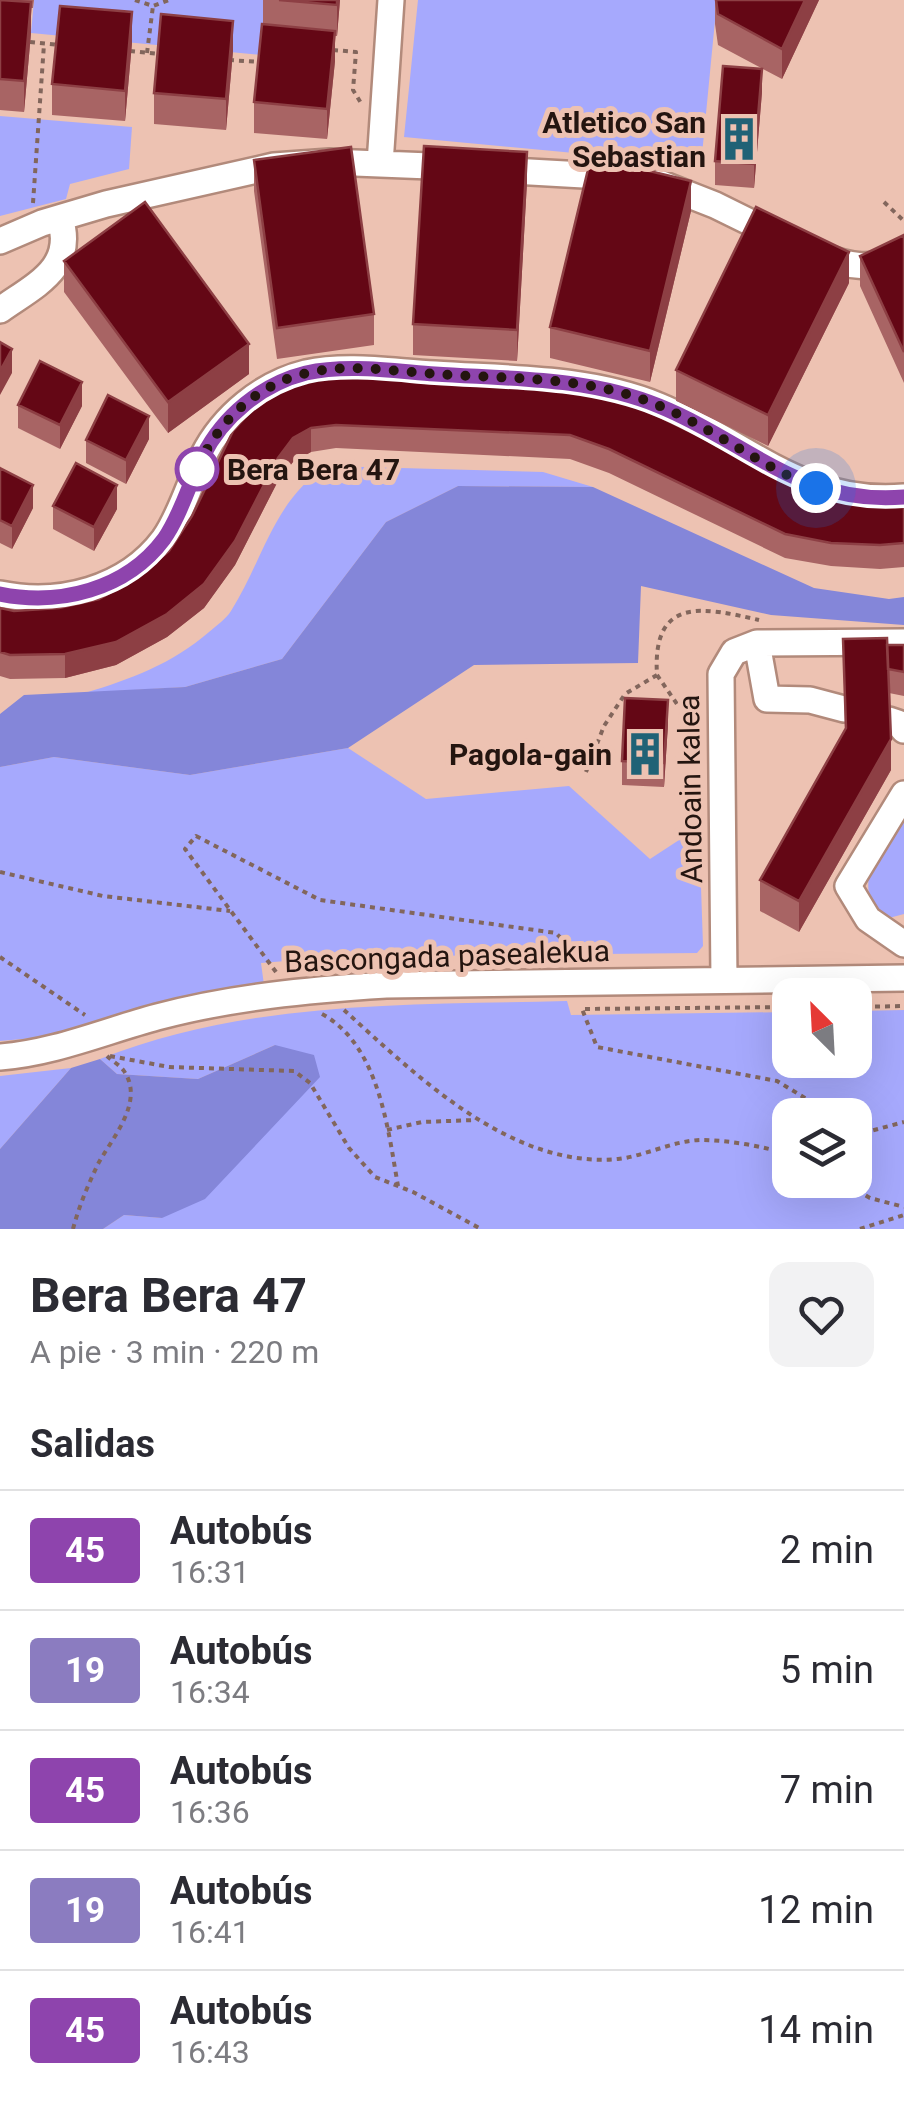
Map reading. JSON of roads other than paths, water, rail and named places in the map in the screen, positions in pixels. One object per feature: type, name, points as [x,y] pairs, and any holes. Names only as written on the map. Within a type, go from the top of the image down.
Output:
[{"type":"street","points":[[380,164],[391,0]]},
{"type":"street","points":[[0,229],[274,166],[330,162],[637,178],[665,184],[858,268],[882,266],[904,257]]},
{"type":"street","points":[[0,242],[45,218]]},
{"type":"street","points":[[0,310],[51,274],[60,259],[65,234],[45,218]]},
{"type":"street","points":[[0,594],[41,599],[62,597],[101,586],[128,572],[166,536],[204,454],[228,419],[272,386],[323,370],[484,377],[602,388],[663,407],[771,468],[816,488],[864,497],[904,496]]},
{"type":"street","points":[[844,708],[810,700],[767,699],[757,642],[904,642]]},
{"type":"street","name":"Andoain kalea","points":[[724,980],[721,674],[734,652],[757,642]]},
{"type":"street","points":[[904,794],[848,886],[868,920],[904,944]]},
{"type":"street","name":"Bascongada pasealekua","points":[[0,1056],[49,1049],[220,1002],[303,990],[386,985],[904,978]]},
{"type":"place","name":"Atletico San Sebastian","points":[[739,139]]},
{"type":"place","name":"Bera Bera 47","points":[[197,469]]},
{"type":"place","name":"Pagola-gain","points":[[645,754]]}]
